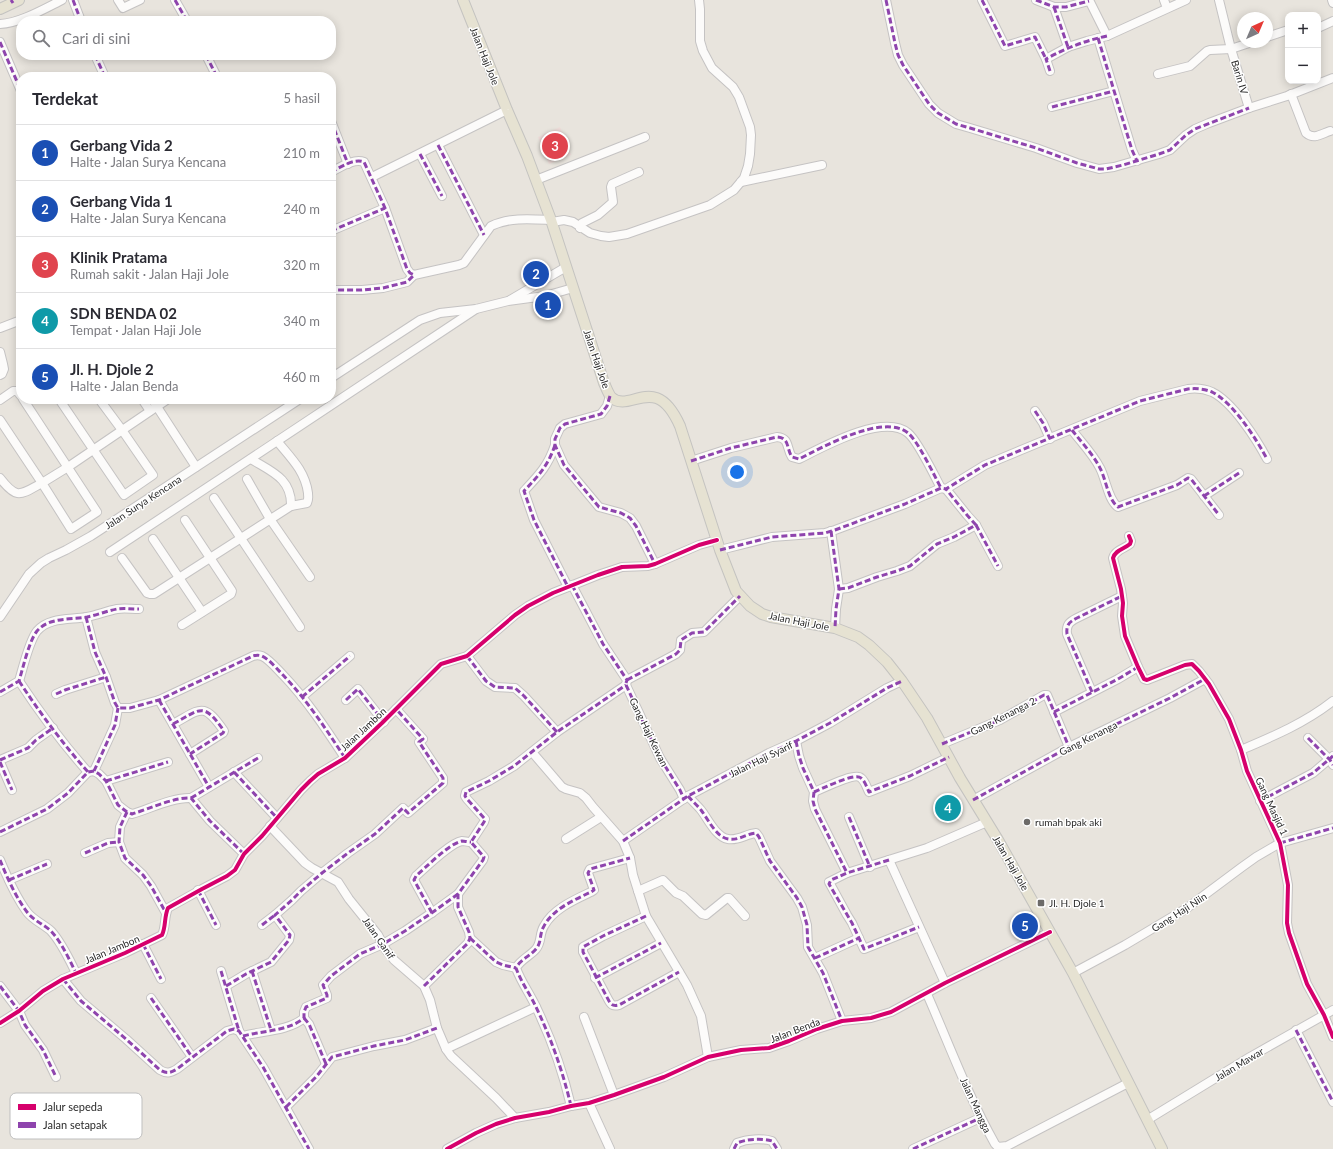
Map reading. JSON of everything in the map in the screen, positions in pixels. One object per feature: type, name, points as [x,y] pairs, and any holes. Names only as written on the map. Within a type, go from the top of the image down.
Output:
[{"type":"main road","name":"Jalan Haji Jole","points":[[463,0],[552,221],[604,383],[610,396],[620,401],[650,397],[656,398],[664,402],[676,418],[718,545],[733,586],[740,596],[756,611],[771,617],[835,628],[858,637],[887,662],[902,681],[927,718],[973,800],[1015,869],[1073,973],[1162,1149]]},
{"type":"main road","points":[[0,9],[15,1]]},
{"type":"street","points":[[27,16],[62,0]]},
{"type":"street","points":[[73,0],[79,16]]},
{"type":"street","points":[[118,0],[123,8],[140,0]]},
{"type":"street","points":[[175,0],[184,16]]},
{"type":"street","points":[[336,290],[383,288],[407,282],[414,276],[464,263],[491,226],[498,223],[517,219],[552,221],[564,220],[573,222],[580,228],[590,233],[609,237],[627,234],[710,205],[734,190],[744,178],[748,166],[751,136],[750,127],[739,97],[730,84],[712,68],[702,51],[699,0]]},
{"type":"street","points":[[886,0],[895,42],[903,65],[929,104],[938,113],[947,120],[956,124],[1099,169],[1137,161],[1170,150],[1195,129],[1249,108],[1291,94],[1311,84]]},
{"type":"street","points":[[982,0],[1005,46],[1035,37],[1050,71]]},
{"type":"street","points":[[1036,0],[1054,7],[1066,7],[1089,1],[1107,36]]},
{"type":"street","points":[[1164,0],[1168,8]]},
{"type":"street","points":[[1046,59],[1068,47],[1107,36],[1186,0]]},
{"type":"street","name":"Barin IV","points":[[1219,0],[1231,49],[1249,108]]},
{"type":"street","points":[[1054,7],[1068,47]]},
{"type":"street","points":[[0,24],[16,20]]},
{"type":"street","points":[[1321,27],[1333,22]]},
{"type":"street","points":[[1273,35],[1285,31]]},
{"type":"street","points":[[1098,38],[1132,150],[1137,161]]},
{"type":"street","points":[[0,42],[16,79]]},
{"type":"street","points":[[1158,74],[1190,66],[1207,51],[1237,47]]},
{"type":"street","points":[[97,60],[103,72]]},
{"type":"street","points":[[208,60],[214,72]]},
{"type":"street","points":[[1321,80],[1332,80]]},
{"type":"street","points":[[1052,108],[1114,91]]},
{"type":"street","points":[[1291,94],[1306,133],[1313,137],[1330,131]]},
{"type":"street","points":[[372,177],[507,110]]},
{"type":"street","points":[[336,134],[348,164]]},
{"type":"street","points":[[536,180],[645,138]]},
{"type":"street","points":[[438,145],[484,236]]},
{"type":"street","points":[[420,154],[442,196]]},
{"type":"street","points":[[336,170],[348,164],[360,161],[364,162],[385,208],[407,269],[414,276]]},
{"type":"street","points":[[741,182],[822,165]]},
{"type":"street","points":[[580,228],[582,223],[598,215],[613,202],[612,184],[639,172]]},
{"type":"street","points":[[336,230],[385,208]]},
{"type":"street","points":[[508,301],[566,266]]},
{"type":"street","points":[[336,375],[420,320],[440,314],[476,309],[508,301],[545,296],[573,288]]},
{"type":"street","points":[[336,402],[476,309]]},
{"type":"street","points":[[0,328],[16,322]]},
{"type":"street","points":[[0,352],[4,369],[0,375]]},
{"type":"street","name":"Jalan Jambon","points":[[0,1024],[43,991],[63,979],[162,935],[168,908],[198,890],[227,876],[234,870],[244,854],[310,781],[318,774],[345,758],[384,722],[441,664],[467,656],[515,615],[528,606],[553,593],[622,567],[648,566],[655,564],[699,545],[718,545],[825,533],[944,488],[985,465],[1140,401],[1188,389],[1195,388],[1212,392],[1227,404],[1250,431],[1267,459]]},
{"type":"street","points":[[0,400],[13,391],[16,391]]},
{"type":"street","points":[[610,396],[607,406],[601,414],[565,424],[560,428],[555,439],[555,445],[564,465],[599,507],[621,513],[630,518],[636,526],[655,564]]},
{"type":"street","points":[[0,420],[71,529],[97,512],[26,404]]},
{"type":"street","points":[[62,404],[124,495],[153,475],[103,404]]},
{"type":"street","points":[[148,404],[154,409],[196,467]]},
{"type":"street","points":[[153,404],[154,409]]},
{"type":"street","points":[[0,478],[6,486],[16,494],[23,494],[68,467],[161,404]]},
{"type":"street","name":"Jalan Surya Kencana","points":[[0,616],[29,574],[41,563],[91,536],[292,404]]},
{"type":"street","points":[[110,552],[333,404]]},
{"type":"street","points":[[1035,411],[1043,423],[1050,439]]},
{"type":"street","points":[[691,461],[731,448],[777,437],[786,440],[792,457],[799,458],[835,440],[883,426],[901,428],[913,438],[944,488],[976,525],[998,566]]},
{"type":"street","points":[[1072,430],[1100,468],[1115,505],[1118,507],[1177,485],[1188,478],[1191,479],[1219,515]]},
{"type":"street","points":[[122,558],[147,592],[154,594],[291,506],[307,503],[309,499],[307,487],[302,474],[277,441]]},
{"type":"street","name":"Gang Haji Kewan","points":[[555,445],[550,459],[542,471],[524,491],[534,520],[626,683],[660,758],[680,790],[700,808],[718,834],[723,837],[737,839],[756,833],[770,861],[797,898],[802,908],[807,925],[808,947],[814,958]]},
{"type":"street","points":[[250,459],[280,477],[287,485],[291,498],[291,506]]},
{"type":"street","points":[[1204,496],[1239,473]]},
{"type":"street","points":[[247,479],[270,519],[310,577]]},
{"type":"street","points":[[214,498],[300,627]]},
{"type":"street","points":[[182,625],[231,594],[232,591],[185,520]]},
{"type":"street","points":[[839,589],[848,588],[910,566],[937,544],[976,525]]},
{"type":"street","points":[[831,531],[839,589],[835,628]]},
{"type":"street","points":[[1069,747],[1054,712],[1138,667],[1125,636],[1122,616],[1122,596],[1112,558],[1117,552],[1130,544],[1131,541],[1129,536]]},
{"type":"street","points":[[153,539],[202,612]]},
{"type":"street","points":[[471,842],[485,819],[466,799],[464,796],[466,792],[514,766],[557,732],[626,683],[676,654],[680,650],[681,640],[692,634],[704,632],[740,596]]},
{"type":"street","points":[[1092,692],[1066,629],[1070,622],[1122,596]]},
{"type":"street","points":[[0,692],[19,681],[37,632],[49,623],[66,618],[86,617],[117,609],[139,609]]},
{"type":"street","points":[[0,832],[48,809],[91,772],[115,725],[118,708],[95,652],[86,617]]},
{"type":"street","points":[[118,708],[130,708],[159,700],[253,656],[263,656],[293,685],[345,758]]},
{"type":"street","points":[[302,697],[350,656]]},
{"type":"street","points":[[467,656],[486,681],[495,687],[515,688],[557,732]]},
{"type":"street","name":"Gang Masjid 1","points":[[1138,667],[1144,679],[1147,680],[1185,665],[1192,664],[1205,679],[1229,719],[1247,770],[1280,843],[1288,885],[1287,923],[1289,933],[1307,984],[1324,1015],[1333,1037]]},
{"type":"street","points":[[56,694],[106,677]]},
{"type":"street","name":"Gang Kenanga","points":[[973,800],[1069,747],[1170,698],[1205,679]]},
{"type":"street","points":[[19,681],[53,728],[91,772],[99,774],[106,781],[118,805],[126,812],[132,814],[166,802],[191,798],[258,758]]},
{"type":"street","name":"Jalan Haji Syarif","points":[[623,841],[686,797],[768,753],[796,741],[902,681]]},
{"type":"street","points":[[346,700],[358,689],[384,722]]},
{"type":"street","name":"Gang Kenanga 2","points":[[942,744],[1000,720],[1044,695],[1047,696],[1054,712]]},
{"type":"street","points":[[159,700],[209,787]]},
{"type":"street","points":[[1241,750],[1291,728],[1319,712],[1333,701]]},
{"type":"street","points":[[262,925],[322,873],[375,834],[403,808],[408,813],[443,783],[443,778],[419,742],[423,739],[396,709]]},
{"type":"street","points":[[173,724],[195,712],[205,710],[210,713],[224,730],[223,734],[190,754]]},
{"type":"street","points":[[12,790],[0,761],[28,748],[36,740],[53,728]]},
{"type":"street","points":[[1260,801],[1313,773],[1332,760],[1308,738]]},
{"type":"street","points":[[796,741],[803,768],[814,792],[813,801],[815,809],[848,873]]},
{"type":"street","points":[[532,752],[562,787],[580,793],[586,798],[623,841],[630,858],[633,875],[646,916],[687,986],[701,1016],[708,1057]]},
{"type":"street","points":[[814,792],[838,782],[857,777],[862,779],[869,792],[910,776],[949,757]]},
{"type":"street","points":[[106,781],[168,762]]},
{"type":"street","points":[[234,772],[277,818]]},
{"type":"street","points":[[191,798],[210,821],[244,854]]},
{"type":"street","points":[[126,812],[120,828],[119,842],[125,858],[143,875],[151,886],[166,914]]},
{"type":"street","points":[[566,839],[601,817]]},
{"type":"street","points":[[849,817],[870,867]]},
{"type":"street","points":[[919,927],[865,949],[863,948],[852,923],[829,884],[831,880],[848,873],[927,848],[987,822]]},
{"type":"street","name":"Jalan Ganif","points":[[270,826],[305,863],[338,882],[349,899],[378,935],[386,950],[394,960],[424,986],[430,1000],[437,1028],[446,1049],[451,1056],[515,1118]]},
{"type":"street","name":"Gang Haji Niin","points":[[1073,973],[1131,942],[1187,908],[1247,863],[1280,843],[1333,828]]},
{"type":"street","points":[[326,1064],[309,1024],[304,1018],[306,1007],[327,998],[328,995],[323,985],[325,981],[360,954],[383,944],[432,913],[458,894],[484,857],[471,842],[462,841],[452,846],[416,876],[414,880],[432,913]]},
{"type":"street","points":[[85,853],[108,843],[119,842]]},
{"type":"street","points":[[516,968],[518,964],[540,944],[543,927],[549,919],[565,905],[594,890],[588,873],[590,869],[630,858]]},
{"type":"street","points":[[0,860],[9,880],[28,913],[50,930],[55,936],[76,973]]},
{"type":"street","points":[[889,860],[945,983]]},
{"type":"street","points":[[9,880],[47,864]]},
{"type":"street","points":[[638,891],[663,880],[666,881],[676,893],[684,897],[702,914],[706,915],[729,898],[745,916]]},
{"type":"street","points":[[198,890],[216,925]]},
{"type":"street","points":[[424,986],[468,943],[470,938],[469,932],[458,907],[458,894]]},
{"type":"street","points":[[226,986],[271,962],[290,940],[290,935],[275,915]]},
{"type":"street","points":[[646,916],[602,936],[583,948],[583,952],[595,978],[609,1001],[614,1006],[619,1005],[679,972]]},
{"type":"street","name":"Jalan Benda","points":[[452,1148],[483,1130],[515,1118],[589,1103],[664,1077],[708,1057],[741,1050],[769,1048],[789,1042],[817,1029],[842,1021],[871,1018],[891,1012],[945,983],[1050,932]]},
{"type":"street","points":[[470,938],[496,962],[516,968],[536,1007],[553,1047],[572,1106]]},
{"type":"street","points":[[842,1021],[822,972],[814,958],[859,938]]},
{"type":"street","points":[[595,978],[661,943]]},
{"type":"street","points":[[143,944],[161,979]]},
{"type":"street","points":[[222,971],[241,1034],[263,1067],[309,1149]]},
{"type":"street","points":[[252,971],[271,1030]]},
{"type":"street","points":[[63,979],[81,1002],[165,1073],[170,1073],[226,1031],[234,1029],[241,1034],[271,1030],[300,1022],[304,1018]]},
{"type":"street","points":[[0,986],[43,1050],[56,1077]]},
{"type":"street","name":"Jalan Mangga","points":[[927,994],[947,1038],[967,1090],[980,1118],[994,1144],[998,1148],[1007,1146],[1128,1083]]},
{"type":"street","points":[[151,998],[192,1057]]},
{"type":"street","points":[[446,1049],[536,1007]]},
{"type":"street","name":"Jalan Mawar","points":[[1147,1120],[1296,1030],[1333,1010]]},
{"type":"street","points":[[584,1017],[614,1095]]},
{"type":"street","points":[[286,1107],[319,1074],[332,1057],[405,1040],[437,1028]]},
{"type":"street","points":[[1296,1030],[1333,1102]]},
{"type":"street","points":[[589,1103],[610,1149]]},
{"type":"street","points":[[913,1149],[980,1118]]},
{"type":"street","points":[[734,1149],[738,1143],[742,1141],[767,1139],[772,1140],[777,1149]]},
{"type":"shaded area","points":[[560,127],[571,155],[549,164],[538,137]]},
{"type":"marked path","points":[[73,0],[79,16]]},
{"type":"marked path","points":[[175,0],[184,16]]},
{"type":"marked path","points":[[886,0],[898,55],[929,104],[938,113],[956,124],[1036,148],[1077,163],[1099,169],[1106,169],[1159,154],[1170,150],[1195,129],[1249,108]]},
{"type":"marked path","points":[[982,0],[1005,46],[1035,37],[1046,59]]},
{"type":"marked path","points":[[1036,0],[1054,7],[1066,7],[1089,1]]},
{"type":"marked path","points":[[1054,7],[1068,47]]},
{"type":"marked path","points":[[1050,71],[1046,59],[1075,45],[1107,36]]},
{"type":"marked path","points":[[1098,38],[1132,150],[1137,161]]},
{"type":"marked path","points":[[0,42],[16,79]]},
{"type":"marked path","points":[[97,60],[103,72]]},
{"type":"marked path","points":[[208,60],[214,72]]},
{"type":"marked path","points":[[1052,107],[1114,91]]},
{"type":"marked path","points":[[336,134],[348,164]]},
{"type":"marked path","points":[[438,145],[484,235]]},
{"type":"marked path","points":[[420,154],[442,196]]},
{"type":"marked path","points":[[336,170],[352,162],[364,162],[385,208],[407,269],[414,275],[407,282],[383,288],[336,290]]},
{"type":"marked path","points":[[336,229],[385,208]]},
{"type":"marked path","points":[[720,550],[772,537],[825,533],[835,530],[905,504],[941,488],[946,489],[985,465],[1140,401],[1188,389],[1200,389],[1212,392],[1228,404],[1244,422],[1267,459]]},
{"type":"marked path","points":[[610,396],[607,406],[601,414],[565,424],[560,428],[555,439],[555,445],[564,465],[599,507],[621,513],[630,518],[636,526],[655,564]]},
{"type":"marked path","points":[[1035,411],[1043,423],[1050,439]]},
{"type":"marked path","points":[[691,461],[731,448],[777,437],[784,439],[792,457],[799,459],[837,440],[853,434],[869,429],[884,427],[897,428],[908,433],[912,437],[921,450],[941,488]]},
{"type":"marked path","points":[[1072,430],[1097,463],[1112,500],[1118,507],[1177,485],[1188,478],[1191,479],[1219,515]]},
{"type":"marked path","points":[[555,445],[542,470],[524,491],[534,520],[568,587]]},
{"type":"marked path","points":[[1204,496],[1239,473]]},
{"type":"marked path","points":[[839,589],[848,588],[910,566],[937,544],[976,525],[946,489]]},
{"type":"marked path","points":[[976,525],[998,566]]},
{"type":"marked path","points":[[831,531],[839,589],[835,628]]},
{"type":"marked path","points":[[572,585],[603,644],[627,680],[626,683]]},
{"type":"marked path","points":[[627,680],[676,654],[680,650],[681,640],[692,633],[704,632],[740,596]]},
{"type":"marked path","points":[[1092,692],[1067,634],[1067,628],[1070,622],[1074,619],[1122,596]]},
{"type":"marked path","points":[[0,692],[19,681],[31,641],[37,631],[47,623],[87,617],[117,609],[139,609]]},
{"type":"marked path","points":[[86,617],[95,652],[118,708],[130,708],[159,700],[253,656],[261,656],[268,660],[300,694],[345,758]]},
{"type":"marked path","points":[[302,697],[350,656]]},
{"type":"marked path","points":[[467,656],[486,681],[495,687],[515,688],[557,732]]},
{"type":"marked path","points":[[1054,712],[1138,667]]},
{"type":"marked path","points":[[56,694],[106,677]]},
{"type":"marked path","points":[[973,800],[1069,747],[1170,698],[1205,679]]},
{"type":"marked path","points":[[19,681],[52,728],[88,772]]},
{"type":"marked path","points":[[623,841],[688,796],[769,753],[830,723],[887,688],[902,681]]},
{"type":"marked path","points":[[626,685],[660,758],[684,799]]},
{"type":"marked path","points":[[424,986],[468,943],[470,938],[469,932],[458,907],[458,894],[483,860],[484,857],[471,842],[485,819],[467,799],[465,796],[466,792],[489,781],[514,766],[557,732],[626,685]]},
{"type":"marked path","points":[[346,700],[358,689],[384,722]]},
{"type":"marked path","points":[[942,744],[1000,720],[1044,695],[1047,695],[1069,747]]},
{"type":"marked path","points":[[159,700],[209,787]]},
{"type":"marked path","points":[[94,771],[115,725],[118,708]]},
{"type":"marked path","points":[[226,986],[271,962],[289,940],[290,935],[275,915],[322,873],[375,834],[403,808],[408,813],[443,783],[443,778],[419,742],[423,739],[396,709]]},
{"type":"marked path","points":[[173,724],[201,711],[211,715],[224,731],[190,754]]},
{"type":"marked path","points":[[0,760],[28,748],[36,740],[53,728]]},
{"type":"marked path","points":[[1308,738],[1333,765]]},
{"type":"marked path","points":[[796,741],[803,768],[814,792],[813,801],[815,809],[847,873]]},
{"type":"marked path","points":[[1260,801],[1313,773],[1333,756]]},
{"type":"marked path","points":[[814,792],[852,777],[861,778],[869,792],[910,776],[949,757]]},
{"type":"marked path","points":[[191,798],[258,758]]},
{"type":"marked path","points":[[0,762],[12,790]]},
{"type":"marked path","points":[[106,781],[168,762]]},
{"type":"marked path","points":[[0,832],[47,809],[68,793],[88,772],[94,771],[106,781],[118,805],[132,814],[169,801],[191,798],[210,821],[244,854]]},
{"type":"marked path","points":[[234,772],[277,818]]},
{"type":"marked path","points":[[688,796],[701,810],[716,831],[724,838],[735,839],[756,833],[759,837],[770,861],[802,907],[807,925],[808,947],[823,973],[842,1021]]},
{"type":"marked path","points":[[127,812],[120,827],[119,842],[125,858],[143,875],[166,913]]},
{"type":"marked path","points":[[849,817],[870,867]]},
{"type":"marked path","points":[[1280,843],[1333,828]]},
{"type":"marked path","points":[[432,913],[414,880],[416,876],[451,846],[462,841],[471,842]]},
{"type":"marked path","points":[[85,853],[108,843],[119,842]]},
{"type":"marked path","points":[[571,1106],[552,1043],[516,968],[538,946],[542,929],[548,920],[564,906],[594,890],[588,873],[590,869],[630,858]]},
{"type":"marked path","points":[[0,860],[19,900],[27,912],[51,931],[65,951],[76,973]]},
{"type":"marked path","points":[[889,860],[847,873],[831,880],[829,884],[852,923],[864,949],[919,927]]},
{"type":"marked path","points":[[9,880],[47,864]]},
{"type":"marked path","points":[[198,890],[216,925]]},
{"type":"marked path","points":[[243,1036],[291,1026],[298,1022],[304,1018],[306,1007],[327,998],[323,985],[331,976],[360,954],[383,944],[405,931],[458,894]]},
{"type":"marked path","points":[[262,925],[275,915]]},
{"type":"marked path","points":[[646,916],[583,947],[583,952],[609,1001],[613,1005],[619,1005],[679,972]]},
{"type":"marked path","points":[[470,938],[496,962],[516,968]]},
{"type":"marked path","points":[[815,958],[859,938]]},
{"type":"marked path","points":[[595,978],[661,943]]},
{"type":"marked path","points":[[143,944],[161,979]]},
{"type":"marked path","points":[[221,971],[239,1031]]},
{"type":"marked path","points":[[252,971],[271,1030]]},
{"type":"marked path","points":[[63,979],[81,1001],[160,1070],[165,1072],[170,1072],[177,1069],[227,1031],[234,1029],[239,1031],[263,1067],[309,1149]]},
{"type":"marked path","points":[[0,986],[19,1011],[25,1025],[43,1050],[56,1077]]},
{"type":"marked path","points":[[151,998],[192,1057]]},
{"type":"marked path","points":[[304,1018],[309,1024],[326,1064]]},
{"type":"marked path","points":[[286,1107],[316,1077],[332,1057],[405,1040],[437,1028]]},
{"type":"marked path","points":[[1296,1030],[1333,1102]]},
{"type":"marked path","points":[[913,1149],[980,1118]]},
{"type":"marked path","points":[[734,1149],[737,1143],[754,1139],[772,1141],[777,1149]]},
{"type":"cycle path","points":[[1129,536],[1131,541],[1130,544],[1118,551],[1113,558],[1121,589],[1123,603],[1122,616],[1125,636],[1144,679],[1147,680],[1185,665],[1192,664],[1209,684],[1229,719],[1247,771],[1280,843],[1288,885],[1287,923],[1289,933],[1307,984],[1324,1015],[1333,1037]]},
{"type":"cycle path","points":[[0,1023],[19,1011],[43,991],[63,979],[125,953],[162,935],[168,908],[227,876],[235,870],[244,854],[262,836],[301,790],[318,774],[345,758],[441,664],[467,656],[515,615],[528,606],[553,593],[622,567],[648,566],[655,564],[699,545],[717,540]]},
{"type":"cycle path","points":[[447,1149],[496,1124],[515,1118],[589,1103],[664,1077],[708,1057],[741,1050],[769,1048],[842,1021],[871,1018],[891,1012],[945,983],[1050,932]]},
{"type":"place","name":"Klinik Pratama","points":[[555,146]]},
{"type":"place","name":"Gerbang Vida 1","points":[[536,274]]},
{"type":"place","name":"Gerbang Vida 2","points":[[548,305]]},
{"type":"place","name":"SDN BENDA 02","points":[[948,808]]},
{"type":"place","name":"rumah bpak aki","points":[[1027,822]]},
{"type":"place","name":"Jl. H. Djole 1","points":[[1041,903]]},
{"type":"place","name":"Jl. H. Djole 2","points":[[1025,926]]}]
